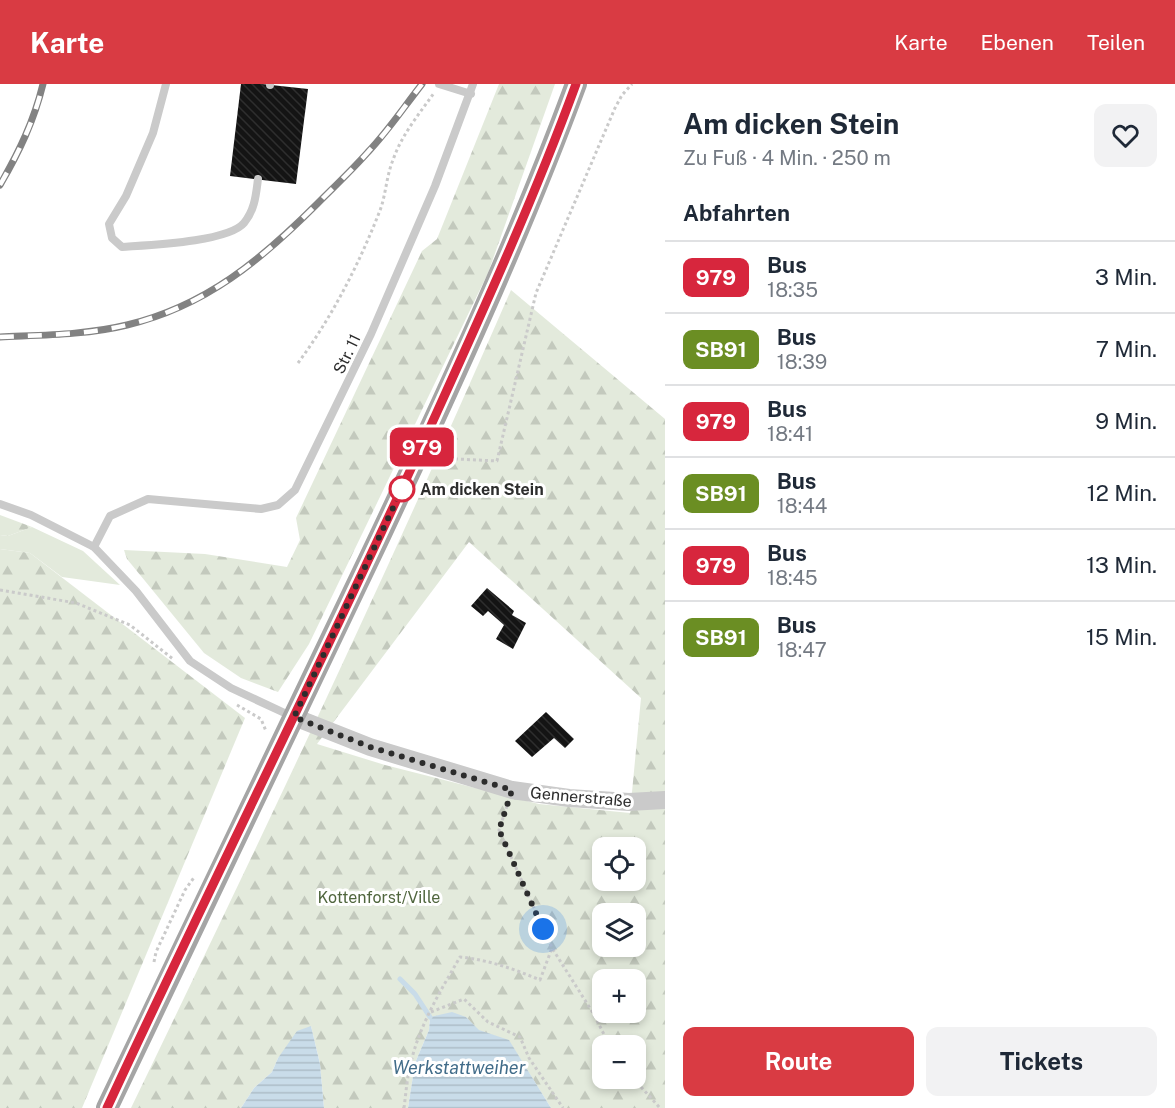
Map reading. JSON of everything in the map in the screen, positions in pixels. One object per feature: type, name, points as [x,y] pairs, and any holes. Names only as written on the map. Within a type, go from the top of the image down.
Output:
[{"type":"main road","points":[[107,1108],[419,453],[501,273],[550,155],[576,84]]},
{"type":"street","name":"Gennerstraße","points":[[294,717],[370,747],[512,790],[569,798],[619,801],[665,800]]},
{"type":"lane","points":[[166,84],[153,133],[126,196],[110,224],[112,238],[122,247],[224,235],[243,224],[253,207],[258,179]]},
{"type":"lane","points":[[440,84],[471,94]]},
{"type":"lane","name":"Str. 11","points":[[93,547],[110,516],[148,499],[261,509],[278,505],[296,490],[376,323],[435,186],[473,84]]},
{"type":"lane","points":[[0,504],[31,515],[93,547],[136,591],[190,661],[231,688],[294,717]]},
{"type":"path","points":[[298,363],[321,331],[362,253],[380,211],[393,159],[408,130],[440,84]]},
{"type":"path","points":[[419,453],[435,458],[497,461],[536,292],[615,108],[622,95],[632,84]]},
{"type":"path","points":[[0,590],[76,603],[130,625],[173,659]]},
{"type":"path","points":[[233,703],[261,719],[269,737]]},
{"type":"path","points":[[512,790],[499,830],[552,948],[604,1035]]},
{"type":"path","points":[[404,1108],[411,1062],[429,1013],[460,957],[511,968],[540,980],[552,948]]},
{"type":"path","points":[[429,1013],[464,999],[488,1022],[519,1037],[529,1059],[563,1108]]},
{"type":"path","points":[[643,1089],[660,1108]]},
{"type":"green space","points":[[499,84],[555,84],[488,273],[309,644],[278,692],[241,678],[204,653],[127,559],[124,550],[205,554],[287,567],[300,540],[296,518],[422,251],[437,239]]},
{"type":"green space","name":"Kottenforst/Ville","points":[[511,290],[665,419],[665,1108],[551,1108],[509,1041],[478,1030],[466,1017],[430,1017],[429,1030],[415,1063],[408,1108],[324,1108],[320,1064],[311,1026],[278,1058],[272,1072],[254,1088],[241,1108],[131,1108],[325,701]],"holes":[[[469,542],[641,698],[630,813],[539,804],[385,765],[317,744]]]},
{"type":"green space","points":[[0,515],[32,527],[8,536],[0,535]]},
{"type":"green space","points":[[32,527],[83,551],[120,585],[62,577],[30,553],[0,549],[0,535],[8,536]]},
{"type":"green space","points":[[0,549],[30,553],[245,718],[82,1108],[0,1108]]},
{"type":"water","name":"Werkstattweiher","points":[[452,1012],[466,1017],[479,1030],[509,1040],[551,1108],[408,1108],[415,1063],[429,1030],[430,1017]]},
{"type":"water","points":[[311,1026],[320,1064],[324,1108],[241,1108],[254,1088],[272,1072],[278,1058],[297,1031]]},
{"type":"building","points":[[241,84],[308,89],[296,184],[230,176]]},
{"type":"building","points":[[487,588],[514,611],[512,615],[526,623],[513,649],[496,639],[504,625],[488,611],[483,616],[471,606]]},
{"type":"building","points":[[546,712],[574,739],[565,748],[554,738],[532,757],[515,741]]},
{"type":"waterway","points":[[400,979],[415,994],[430,1017]]},
{"type":"railway","points":[[0,185],[25,136],[43,84]]},
{"type":"railway","points":[[0,337],[96,331],[127,325],[156,317],[207,293],[253,262],[296,224],[375,144],[422,84]]},
{"type":"bus line","name":"979","points":[[107,1108],[411,471],[501,273],[550,155],[576,84]]},
{"type":"place","name":"Am dicken Stein","points":[[402,489]]},
{"type":"route","points":[[402,489],[294,717],[370,747],[512,790],[499,830],[543,929]]}]
